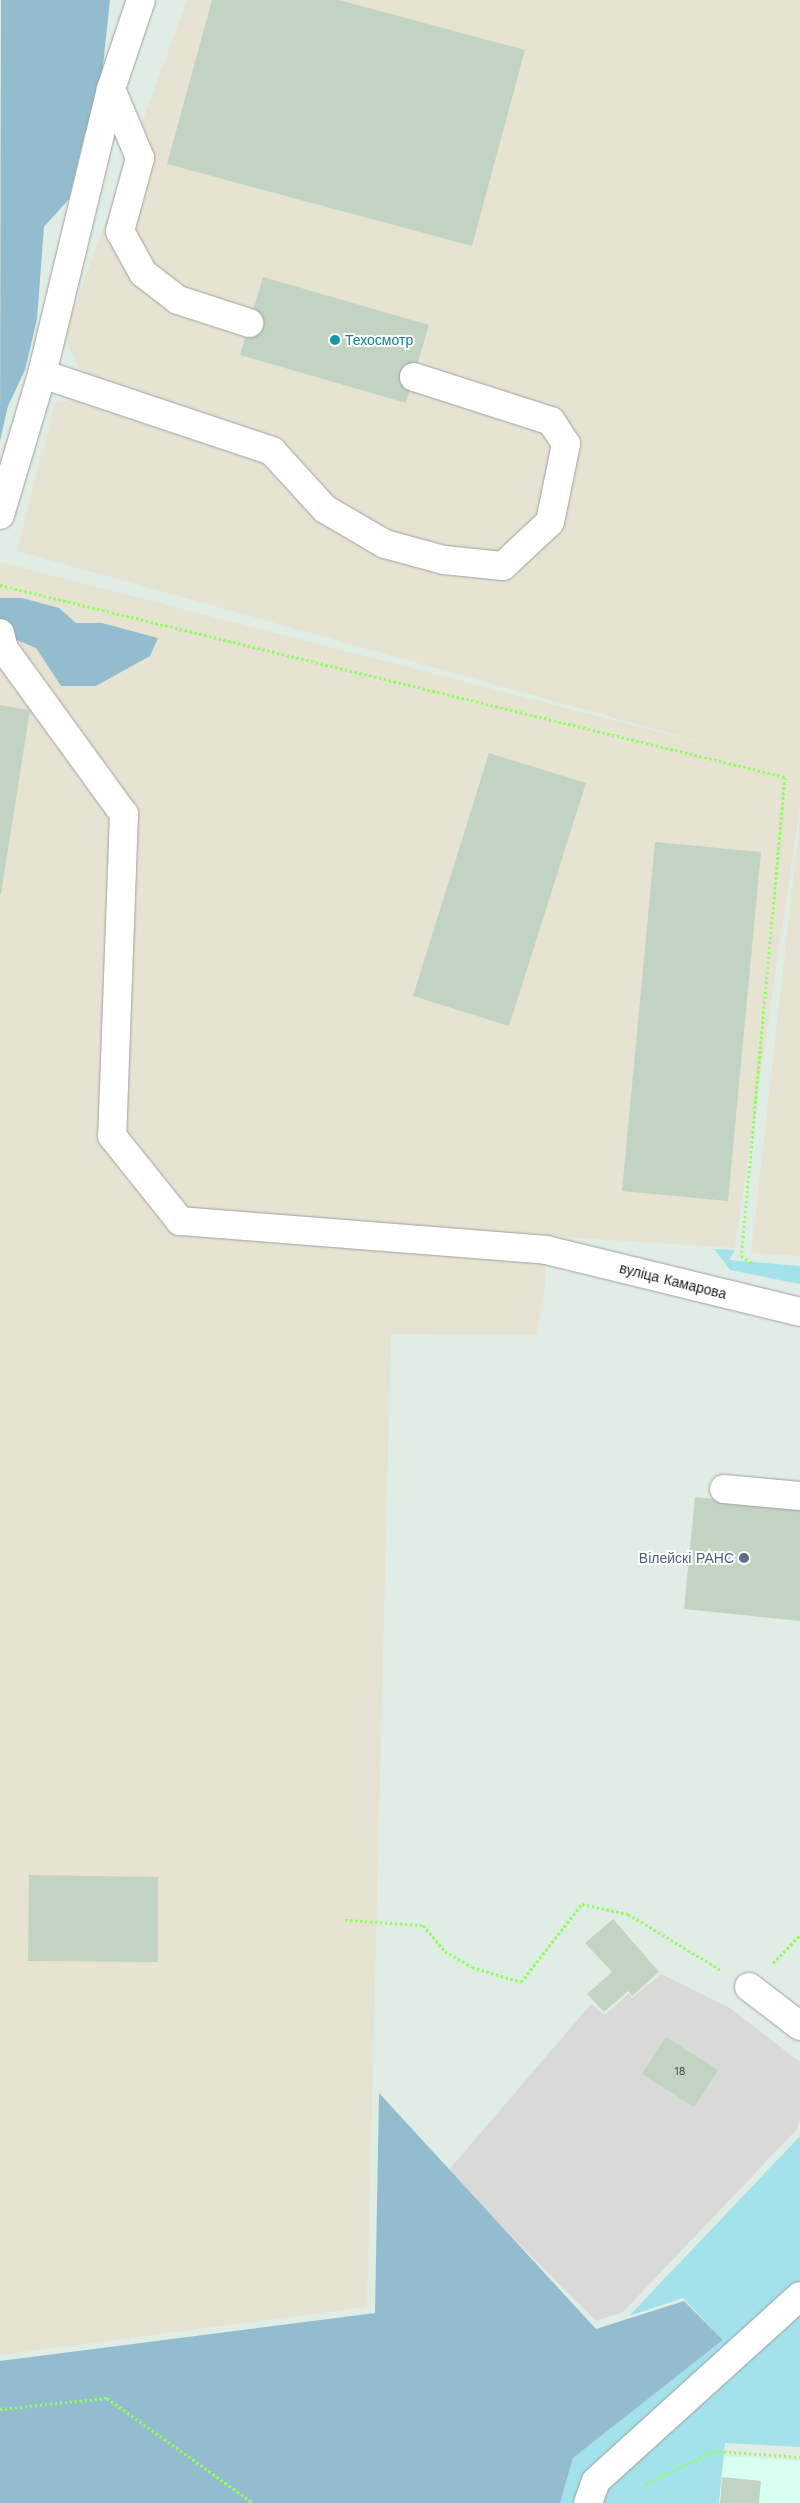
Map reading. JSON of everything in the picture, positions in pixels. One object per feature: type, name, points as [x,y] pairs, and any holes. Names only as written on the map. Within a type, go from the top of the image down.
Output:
[{"type":"street","points":[[0,517],[42,374],[111,89],[140,0]]},
{"type":"street","points":[[111,89],[140,158],[120,231],[143,273],[178,300],[249,323]]},
{"type":"street","points":[[42,374],[272,451],[325,509],[385,544],[444,560],[503,566],[550,522],[566,444],[551,420],[414,377]]},
{"type":"street","name":"вуліца Камарова","points":[[0,633],[4,649],[124,814],[112,1136],[180,1221],[546,1250],[800,1312]]},
{"type":"street","points":[[724,1489],[800,1496]]},
{"type":"street","points":[[749,1987],[800,2026]]},
{"type":"street","points":[[588,2503],[596,2481],[800,2296]]},
{"type":"path","points":[[0,585],[785,777],[741,1256]]},
{"type":"path","points":[[345,1920],[423,1925],[445,1951],[472,1967],[521,1982],[582,1904],[628,1914],[749,1987],[800,1935]]},
{"type":"path","points":[[0,2409],[107,2398],[253,2503]]},
{"type":"path","points":[[642,2486],[714,2451],[800,2456]]},
{"type":"shaded area","points":[[1,0],[110,0],[99,103],[85,133],[69,199],[44,227],[37,319],[25,370],[8,406],[0,441]]},
{"type":"shaded area","points":[[187,0],[800,0],[800,806],[735,1248],[546,1236],[545,1289],[536,1335],[391,1334],[367,2307],[0,2355],[0,562],[733,751],[17,551],[55,403],[73,399],[80,370],[64,335]]},
{"type":"shaded area","points":[[0,598],[22,598],[59,608],[76,623],[102,623],[158,638],[150,656],[96,686],[61,686],[36,648],[0,633]]},
{"type":"shaded area","points":[[800,819],[800,1256],[751,1253]]},
{"type":"shaded area","points":[[714,1249],[735,1250],[729,1260],[800,1266],[800,1284],[730,1270]]},
{"type":"shaded area","points":[[661,1974],[730,2008],[800,2062],[800,2120],[797,2129],[623,2312],[596,2321],[447,2172],[591,2004],[605,2015],[628,1994],[632,1998]]},
{"type":"shaded area","points":[[379,2093],[596,2329],[684,2301],[723,2340],[573,2458],[560,2503],[0,2503],[0,2361],[375,2313]]},
{"type":"shaded area","points":[[800,2136],[800,2447],[725,2443],[719,2503],[560,2503],[573,2458],[723,2340],[683,2298],[629,2316]]},
{"type":"shaded area","points":[[723,2456],[800,2461],[800,2503],[719,2503]]},
{"type":"building","points":[[212,0],[339,0],[525,50],[472,246],[167,164]]},
{"type":"building","name":"Техосмотр","points":[[263,277],[429,325],[406,403],[240,355]]},
{"type":"building","points":[[0,705],[30,710],[1,894],[0,894]]},
{"type":"building","points":[[489,753],[586,783],[509,1026],[413,996]]},
{"type":"building","points":[[655,842],[761,852],[728,1201],[622,1191]]},
{"type":"building","name":"Вілейскі РАНС","points":[[695,1497],[800,1508],[800,1621],[684,1609]]},
{"type":"building","points":[[29,1875],[158,1877],[158,1962],[28,1961]]},
{"type":"building","points":[[613,1919],[659,1972],[632,1996],[628,1991],[604,2012],[587,1994],[612,1972],[585,1943]]},
{"type":"building","points":[[666,2037],[718,2070],[694,2107],[642,2074]]},
{"type":"building","points":[[722,2477],[761,2481],[759,2503],[720,2503]]},
{"type":"place","name":"Техосмотр","points":[[335,340]]},
{"type":"place","name":"Вілейскі РАНС","points":[[744,1558]]}]
